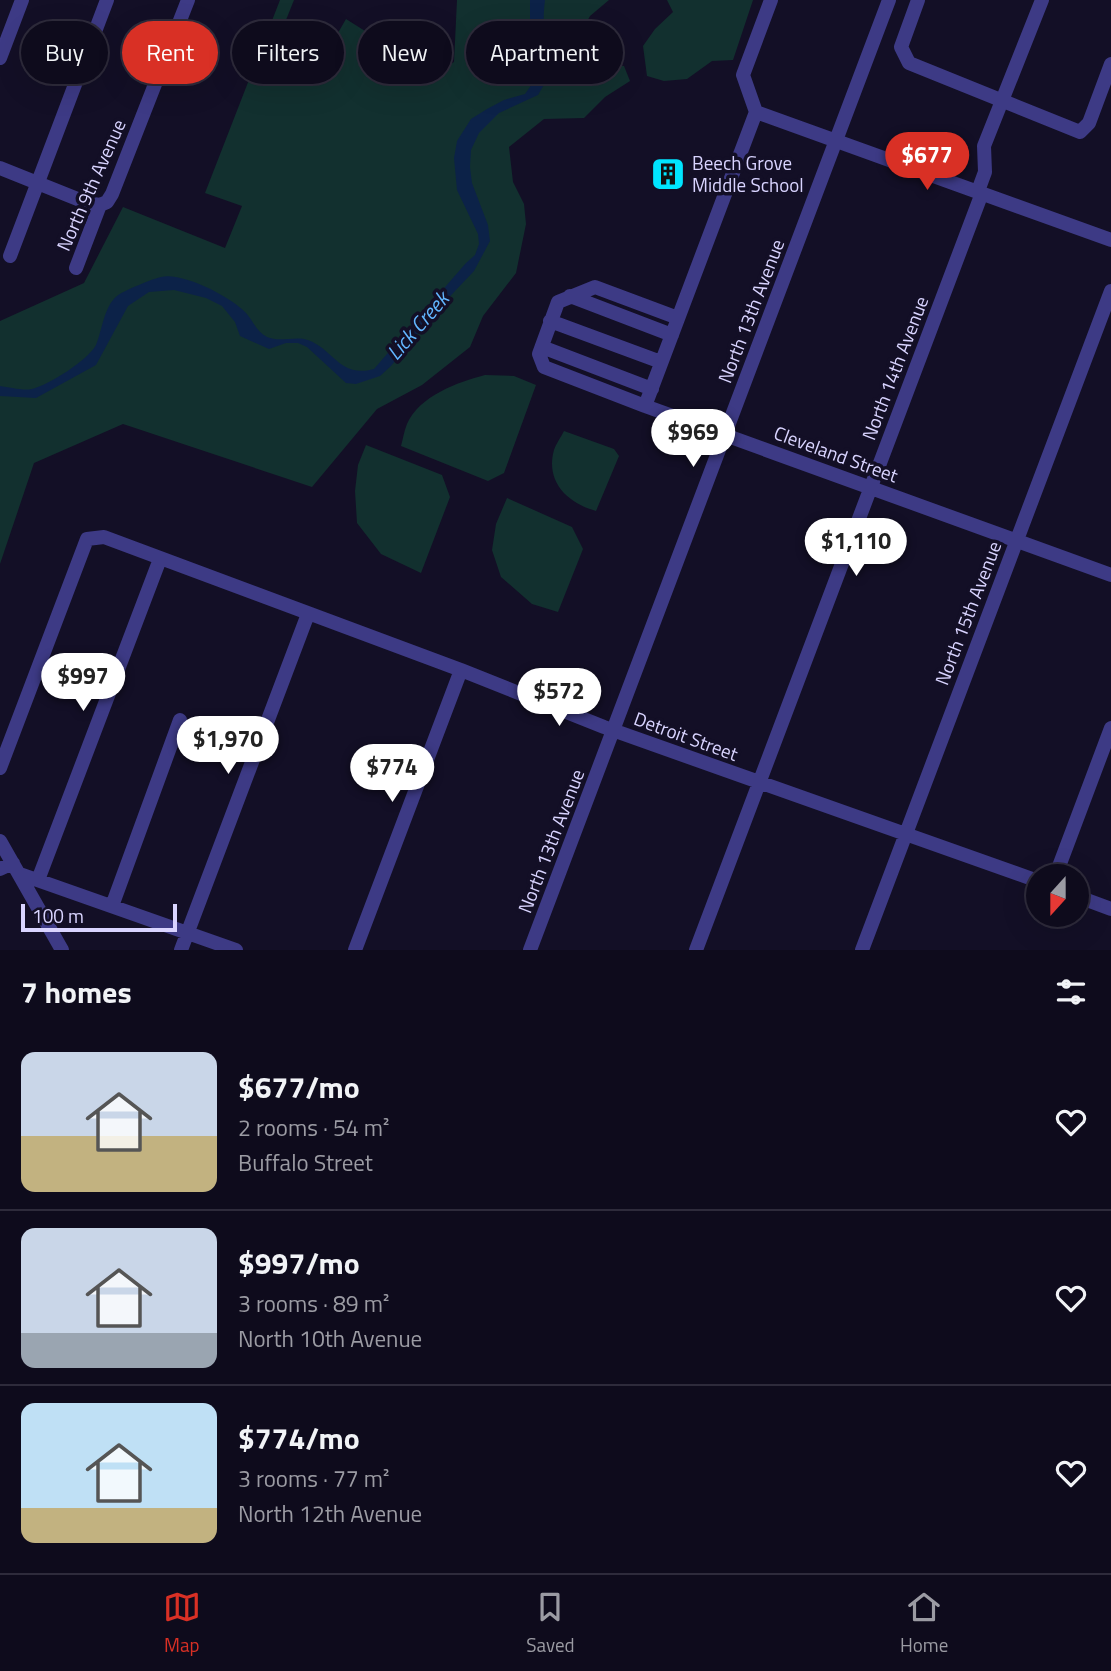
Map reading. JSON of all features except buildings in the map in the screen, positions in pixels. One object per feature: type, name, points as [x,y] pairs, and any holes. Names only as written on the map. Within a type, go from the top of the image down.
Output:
[{"type":"street","points":[[0,58],[22,0]]},
{"type":"street","points":[[10,256],[107,0]]},
{"type":"street","name":"North 9th Avenue","points":[[76,268],[100,205],[111,197],[188,0]]},
{"type":"street","points":[[645,406],[756,112],[743,75],[771,0]]},
{"type":"street","name":"North 13th Avenue","points":[[530,950],[889,0]]},
{"type":"street","name":"North 14th Avenue","points":[[696,950],[871,488],[977,191],[980,169],[984,166],[984,146],[1042,0]]},
{"type":"street","points":[[913,1],[901,47],[909,63],[1080,132],[1089,123],[1111,64]]},
{"type":"street","points":[[756,112],[1111,240]]},
{"type":"street","points":[[0,169],[85,202],[100,205]]},
{"type":"street","points":[[652,389],[542,347],[551,321],[558,302],[595,287],[678,318]]},
{"type":"street","name":"North 15th Avenue","points":[[862,950],[1111,290]]},
{"type":"street","points":[[570,296],[671,335]]},
{"type":"street","points":[[551,321],[662,362]]},
{"type":"street","name":"Cleveland Street","points":[[542,347],[539,354],[544,367],[1111,575]]},
{"type":"street","name":"Detroit Street","points":[[0,768],[87,539],[104,537],[461,670],[613,731],[1026,877]]},
{"type":"street","points":[[38,880],[160,559]]},
{"type":"street","points":[[181,950],[308,614]]},
{"type":"street","points":[[355,950],[461,670]]},
{"type":"street","points":[[112,906],[180,720]]},
{"type":"street","points":[[1060,864],[1111,728]]},
{"type":"street","points":[[0,841],[11,868],[62,950]]},
{"type":"street","points":[[11,868],[236,950]]},
{"type":"street","points":[[1089,901],[1111,909]]},
{"type":"green space","points":[[280,0],[294,0],[286,21],[272,21]]},
{"type":"green space","points":[[457,0],[609,0],[587,21],[466,21],[466,84],[623,84],[623,66],[630,81],[605,97],[584,118],[544,119],[509,147],[513,182],[524,204],[526,224],[516,273],[483,316],[470,347],[422,385],[377,409],[312,487],[123,424],[34,463],[0,564],[0,321],[84,283],[123,207],[225,248],[242,206],[205,193],[247,84],[344,84],[346,19],[358,27],[358,84],[452,84]]},
{"type":"green space","points":[[667,0],[753,0],[733,60],[712,61],[687,79],[664,81],[647,76],[643,46],[655,29],[673,12]]},
{"type":"green space","points":[[485,375],[514,376],[536,385],[504,473],[488,481],[401,446],[407,424],[420,406],[452,386]]},
{"type":"green space","points":[[564,431],[614,449],[619,456],[596,511],[568,497],[556,481],[552,461]]},
{"type":"green space","points":[[366,445],[442,475],[450,497],[421,573],[381,554],[357,523],[355,491],[358,465]]},
{"type":"green space","points":[[507,498],[572,527],[583,549],[558,612],[532,604],[501,577],[492,550],[496,524]]},
{"type":"water","name":"Lick Creek","points":[[530,0],[545,0],[544,21],[530,21]]},
{"type":"water","name":"Lick Creek","points":[[532,84],[544,84],[538,95],[499,113],[479,133],[471,150],[472,183],[488,225],[490,241],[474,271],[380,376],[356,384],[346,383],[307,347],[298,343],[286,343],[269,349],[240,336],[235,322],[222,306],[206,298],[174,290],[149,292],[128,306],[96,365],[36,398],[0,396],[0,386],[32,389],[48,383],[77,364],[96,345],[106,312],[117,296],[145,283],[170,276],[194,282],[218,293],[246,313],[267,337],[304,339],[322,348],[352,370],[374,369],[475,255],[479,244],[478,234],[457,190],[454,158],[457,141],[471,119],[504,100],[525,94]]},
{"type":"place","name":"Beech Grove Middle School","points":[[668,174]]}]
